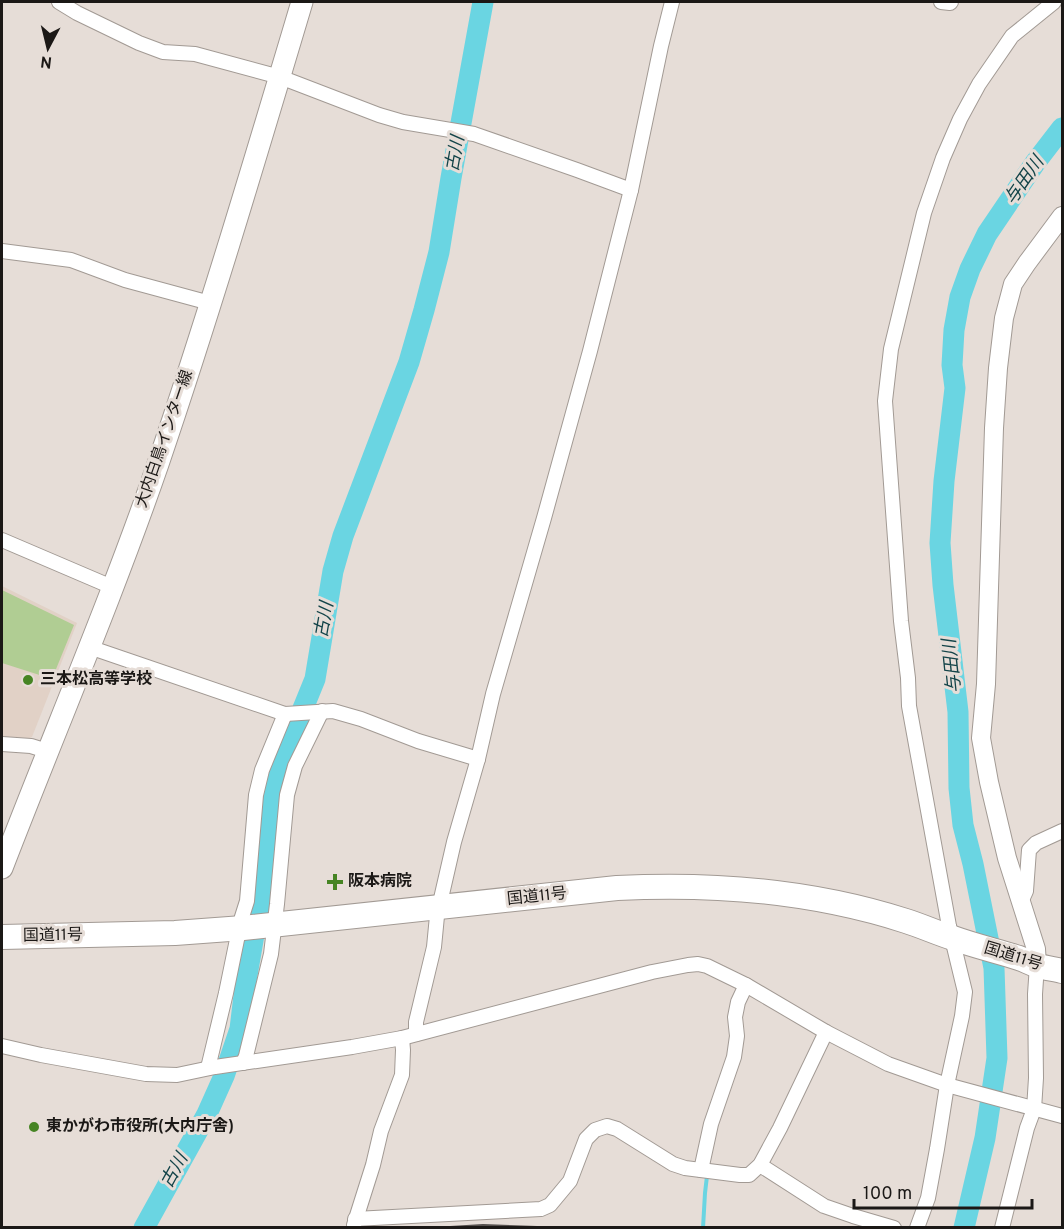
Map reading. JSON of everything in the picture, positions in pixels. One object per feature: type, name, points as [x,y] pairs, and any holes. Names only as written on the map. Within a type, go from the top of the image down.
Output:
[{"type":"highway","name":"国道11号","points":[[2,937],[241,929],[617,888],[704,887],[768,891],[815,899],[906,921],[957,940],[1062,971]]},
{"type":"main road","name":"大内白鳥インター線","points":[[2,868],[89,647],[157,465],[210,303],[302,2]]},
{"type":"street","points":[[58,2],[139,44],[163,52],[195,54],[280,76],[379,115],[403,122],[474,134],[631,190]]},
{"type":"street","points":[[672,2],[631,190],[590,351],[493,694],[478,759],[454,842],[437,916],[434,947],[416,1022],[403,1050],[402,1075],[381,1131],[373,1165],[354,1223],[541,1209],[550,1205],[570,1181],[586,1139],[595,1130],[607,1125],[673,1164],[685,1168],[749,1175],[760,1165],[780,1128],[826,1032]]},
{"type":"street","points":[[941,2],[951,2]]},
{"type":"street","points":[[917,1227],[928,1198],[950,1086],[965,992],[957,940],[949,926],[909,706],[885,402],[891,349],[915,248],[924,213],[943,158],[979,84],[1012,36],[1054,2]]},
{"type":"street","points":[[1002,1227],[1027,1128],[1036,1078],[1035,994],[1028,961],[1036,949],[1007,858],[981,738],[986,684],[994,428],[1004,318],[1013,284],[1062,216]]},
{"type":"street","points":[[2,251],[71,260],[125,280],[210,303]]},
{"type":"street","points":[[2,540],[112,586]]},
{"type":"street","points":[[89,647],[287,714],[333,711],[478,759]]},
{"type":"street","points":[[241,1064],[249,1045],[270,954],[287,795],[295,766],[318,711]]},
{"type":"street","points":[[212,1068],[241,920],[247,901],[256,795],[262,770],[287,714]]},
{"type":"street","points":[[2,744],[32,746],[47,751]]},
{"type":"street","points":[[1021,902],[1026,891],[1029,850],[1036,843],[1062,831]]},
{"type":"street","points":[[2,1046],[146,1074],[177,1076],[212,1068],[409,1036],[651,972],[698,964],[746,985],[826,1032],[888,1064],[950,1086],[1062,1116]]},
{"type":"street","points":[[701,1170],[711,1124],[734,1057],[738,1036],[735,1017],[738,1002],[746,985]]},
{"type":"street","points":[[760,1165],[824,1206],[894,1227]]},
{"type":"street","points":[[904,1227],[909,1224],[919,1204],[928,1198]]},
{"type":"shaded area","name":"三本松高等学校","points":[[2,586],[77,623],[32,737],[21,741],[2,739]]},
{"type":"green space","points":[[2,590],[74,625],[52,679],[2,663]]},
{"type":"waterway","name":"古川","points":[[144,1228],[207,1114],[224,1076],[240,1029],[265,871],[268,804],[280,765],[315,679],[333,571],[343,536],[409,362],[424,310],[439,252],[483,2]]},
{"type":"waterway","name":"与田川","points":[[964,1228],[985,1138],[997,1058],[994,968],[963,825],[959,788],[958,712],[940,543],[944,481],[955,388],[952,365],[954,330],[960,297],[970,269],[987,234],[1035,163],[1062,128]]},
{"type":"waterway","points":[[703,1228],[707,1176]]},
{"type":"railway","points":[[450,1228],[483,1226],[537,1228]]},
{"type":"place","name":"三本松高等学校","points":[[28,680]]},
{"type":"place","name":"阪本病院","points":[[335,882]]},
{"type":"place","name":"東かがわ市役所(大内庁舎)","points":[[34,1127]]}]
